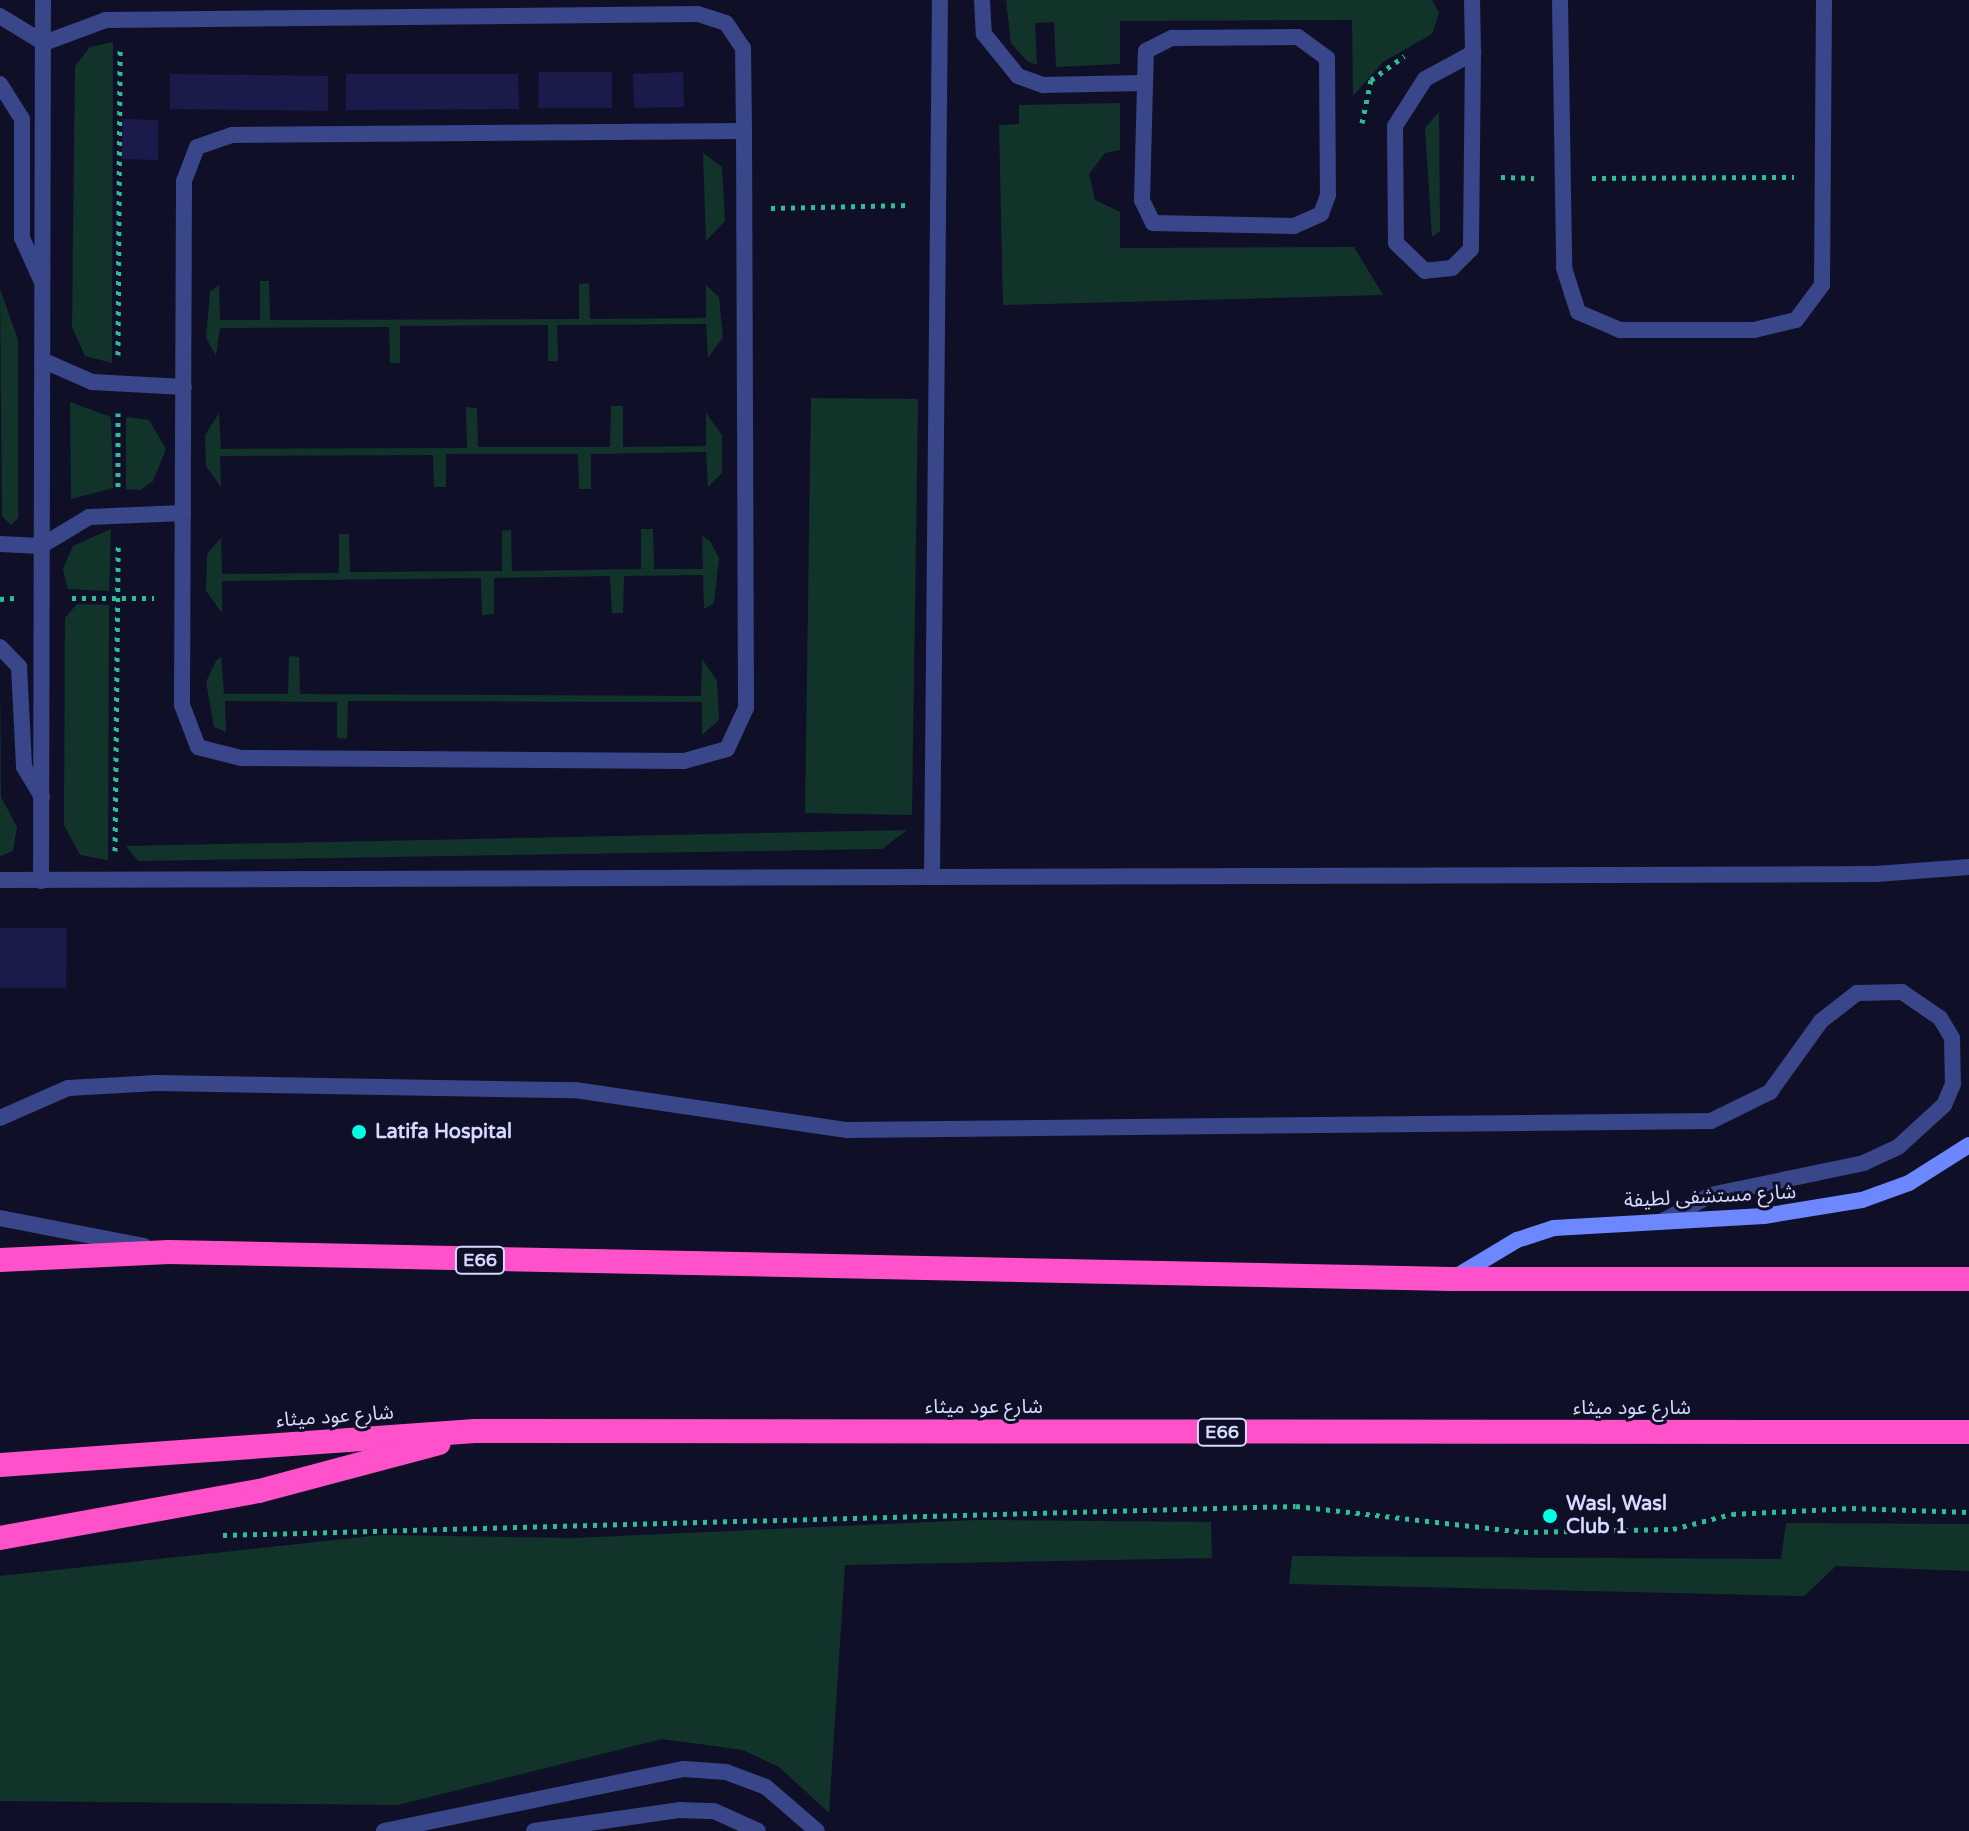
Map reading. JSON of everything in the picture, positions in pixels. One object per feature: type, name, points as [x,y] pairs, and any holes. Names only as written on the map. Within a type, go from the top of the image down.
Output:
[{"type":"highway","name":"E66","points":[[0,1260],[169,1252],[1451,1279],[1969,1279]]},
{"type":"highway","name":"شارع عود ميثاء","points":[[0,1465],[475,1431],[1969,1432]]},
{"type":"highway","points":[[0,1538],[259,1491],[475,1431]]},
{"type":"main road","name":"شارع مستشفى لطيفة","points":[[1451,1279],[1517,1240],[1554,1228],[1813,1211],[1862,1200],[1909,1183],[1969,1145]]},
{"type":"street","points":[[41,881],[43,0]]},
{"type":"street","points":[[932,876],[940,0]]},
{"type":"street","points":[[982,0],[984,34],[1018,76],[1043,85],[1142,83]]},
{"type":"street","points":[[1472,0],[1473,53],[1474,235],[1463,260],[1425,271],[1396,243],[1395,126],[1425,79],[1473,53]]},
{"type":"street","points":[[1560,0],[1566,292],[1578,312],[1620,330],[1754,330],[1796,320],[1822,285],[1824,0]]},
{"type":"street","points":[[0,16],[44,43]]},
{"type":"street","points":[[44,43],[81,24],[120,20],[713,16],[743,48],[745,208],[746,708],[727,749],[707,760],[219,757],[185,728],[184,181],[197,147],[214,137],[744,131]]},
{"type":"street","points":[[1298,37],[1320,47],[1328,122],[1328,195],[1321,214],[1294,226],[1153,223],[1143,209],[1142,83],[1146,51],[1172,38],[1298,37]]},
{"type":"street","points":[[0,84],[22,119],[22,238],[43,283]]},
{"type":"street","points":[[42,360],[117,386],[184,387]]},
{"type":"street","points":[[0,544],[41,546],[63,528],[118,514],[183,513]]},
{"type":"street","points":[[0,647],[19,667],[24,767],[42,797]]},
{"type":"street","points":[[0,880],[1876,874],[1969,867]]},
{"type":"street","points":[[0,1118],[68,1088],[172,1083],[575,1090],[847,1130],[1711,1121],[1770,1092],[1821,1021],[1857,993],[1902,992],[1940,1018],[1952,1038],[1953,1084],[1944,1105],[1898,1147],[1864,1163],[1711,1195],[1663,1221]]},
{"type":"street","points":[[0,1218],[169,1252]]},
{"type":"street","points":[[384,1831],[684,1769],[726,1772],[766,1787],[817,1831]]},
{"type":"street","points":[[534,1831],[680,1810],[714,1811],[758,1831]]},
{"type":"path","points":[[115,881],[120,20]]},
{"type":"path","points":[[1501,163],[1501,178],[1824,177]]},
{"type":"path","points":[[745,208],[938,205]]},
{"type":"path","points":[[0,599],[183,599]]},
{"type":"path","points":[[215,1536],[369,1526],[1296,1506],[1524,1532],[1673,1529],[1732,1514],[1852,1508],[1969,1512]]},
{"type":"green space","points":[[1006,0],[1432,0],[1439,13],[1432,34],[1383,62],[1353,96],[1352,20],[1120,21],[1120,64],[1056,67],[1054,22],[1035,23],[1037,65],[1027,61],[1011,43]]},
{"type":"green space","points":[[113,42],[112,363],[85,356],[72,327],[75,66],[90,47]]},
{"type":"green space","points":[[1120,103],[1120,150],[1105,153],[1089,174],[1095,200],[1120,212],[1120,248],[1354,247],[1383,295],[1003,305],[999,125],[1019,124],[1019,105]]},
{"type":"green space","points":[[1439,112],[1440,231],[1432,237],[1425,128]]},
{"type":"green space","points":[[703,153],[722,167],[725,221],[706,241]]},
{"type":"green space","points":[[260,281],[269,281],[270,320],[579,319],[579,284],[589,283],[590,319],[706,318],[706,285],[719,297],[723,337],[708,358],[706,324],[557,325],[558,361],[548,361],[548,325],[400,326],[400,363],[390,363],[389,327],[220,328],[216,356],[206,338],[210,292],[219,285],[220,320],[260,320]]},
{"type":"green space","points":[[0,289],[18,340],[18,518],[11,525],[2,516]]},
{"type":"green space","points":[[811,398],[918,399],[912,815],[805,813]]},
{"type":"green space","points":[[70,402],[111,417],[113,488],[71,499]]},
{"type":"green space","points":[[611,406],[623,406],[623,447],[706,446],[706,413],[722,435],[722,473],[708,487],[706,452],[591,454],[591,489],[579,489],[578,454],[446,454],[446,487],[434,487],[433,455],[220,456],[221,487],[206,466],[205,435],[219,413],[221,449],[467,448],[466,407],[477,408],[478,447],[610,447]]},
{"type":"green space","points":[[126,417],[149,420],[166,449],[153,481],[140,490],[126,489]]},
{"type":"green space","points":[[111,529],[109,591],[68,589],[63,569],[73,546]]},
{"type":"green space","points":[[641,529],[653,529],[654,569],[703,569],[702,536],[710,541],[719,558],[714,603],[704,609],[703,575],[624,576],[623,613],[612,613],[610,576],[494,578],[494,614],[482,615],[481,578],[222,581],[222,613],[206,591],[207,554],[221,538],[222,574],[339,573],[339,534],[349,534],[350,572],[502,571],[502,531],[511,530],[512,571],[641,569]]},
{"type":"green space","points":[[77,604],[109,605],[108,860],[80,855],[64,825],[65,618]]},
{"type":"green space","points":[[289,656],[299,657],[300,694],[701,696],[702,659],[717,681],[719,720],[702,735],[702,702],[348,701],[347,739],[337,738],[337,702],[225,701],[226,732],[214,727],[206,682],[216,661],[221,657],[224,694],[288,694]]},
{"type":"green space","points":[[0,668],[1,797],[17,827],[13,851],[0,856]]},
{"type":"green space","points":[[907,830],[882,849],[138,861],[126,846]]},
{"type":"green space","points":[[976,1520],[1211,1522],[1212,1558],[845,1565],[829,1813],[779,1767],[743,1750],[662,1739],[398,1805],[0,1801],[0,1576],[381,1535],[574,1538]]},
{"type":"green space","points":[[1786,1523],[1969,1524],[1969,1571],[1836,1566],[1804,1596],[1289,1584],[1292,1556],[1781,1559]]},
{"type":"building","points":[[539,72],[612,72],[612,108],[538,108]]},
{"type":"building","points":[[683,72],[684,107],[634,108],[633,74]]},
{"type":"building","points":[[170,74],[328,76],[328,111],[170,109]]},
{"type":"building","points":[[346,74],[518,74],[519,109],[346,110]]},
{"type":"building","points":[[123,119],[158,120],[158,160],[122,159]]},
{"type":"building","points":[[0,928],[67,928],[66,988],[0,988]]},
{"type":"place","name":"Latifa Hospital","points":[[359,1132]]},
{"type":"place","name":"Wasl, Wasl Club 1","points":[[1550,1516]]}]
